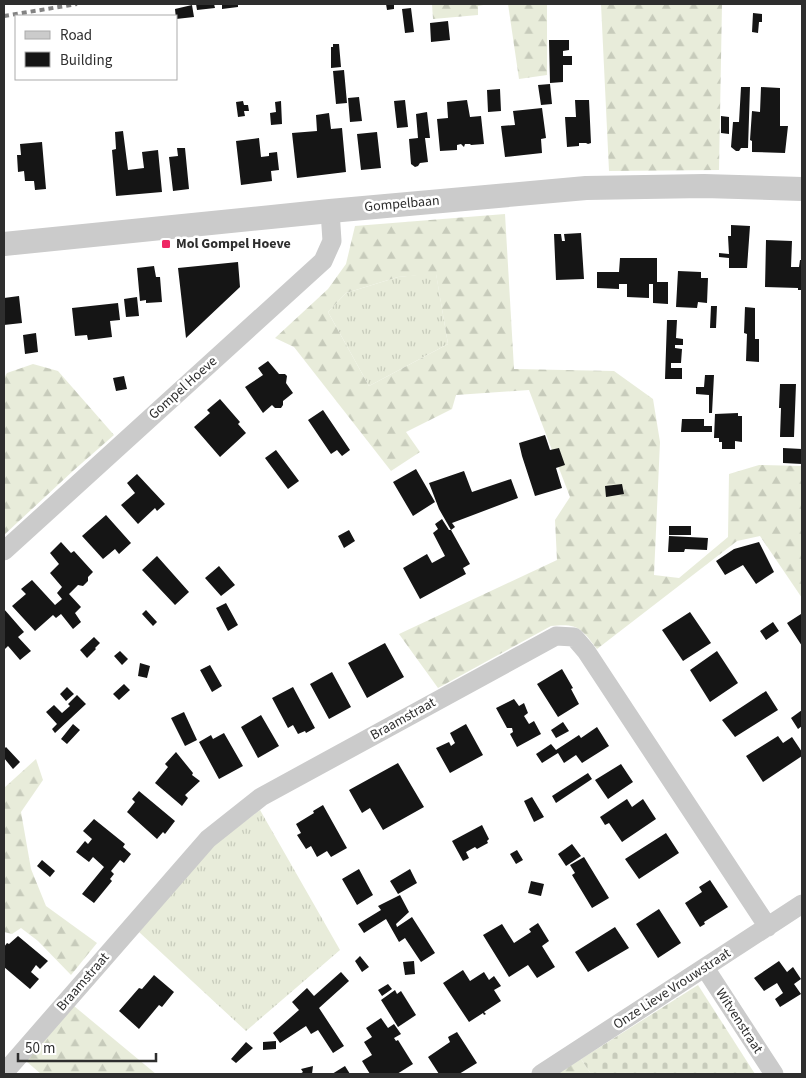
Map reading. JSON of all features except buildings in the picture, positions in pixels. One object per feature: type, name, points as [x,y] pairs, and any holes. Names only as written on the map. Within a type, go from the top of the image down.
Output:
[{"type":"street","name":"Gompelbaan","points":[[4,244],[330,210],[586,188],[704,186],[802,190]]},
{"type":"street","name":"Gompel Hoeve","points":[[4,551],[323,261],[332,241],[330,210]]},
{"type":"street","name":"Braamstraat","points":[[4,1073],[208,839],[261,797],[556,636],[574,637],[586,651],[768,927]]},
{"type":"street","name":"Onze Lieve Vrouwstraat","points":[[541,1074],[802,904]]},
{"type":"street","name":"Witvenstraat","points":[[705,968],[774,1074]]},
{"type":"green space","points":[[432,4],[489,4],[478,6],[478,15],[433,19]]},
{"type":"green space","points":[[508,4],[547,4],[547,75],[519,79]]},
{"type":"green space","points":[[601,4],[722,4],[719,170],[609,171]]},
{"type":"green space","points":[[505,214],[514,369],[614,371],[653,399],[660,442],[654,575],[679,578],[728,537],[729,474],[759,465],[802,466],[802,598],[760,536],[737,541],[597,649],[578,628],[567,625],[551,626],[438,688],[399,634],[557,560],[555,520],[570,497],[529,390],[456,395],[452,409],[406,432],[420,452],[391,471],[294,347],[275,338],[328,289],[346,264],[355,226]],"holes":[[[436,274],[448,344],[369,386],[328,312],[346,293],[398,277]]]},
{"type":"green space","points":[[436,273],[448,344],[369,386],[328,312],[346,293],[398,277]]},
{"type":"green space","points":[[33,364],[58,371],[114,435],[4,535],[4,378],[7,373]]},
{"type":"green space","points":[[36,759],[43,780],[21,812],[31,869],[46,906],[97,943],[71,975],[38,941],[21,928],[12,934],[4,932],[4,788]]},
{"type":"green space","points":[[260,810],[340,950],[246,1031],[139,932],[208,849]]},
{"type":"green space","points":[[698,985],[755,1074],[591,1074],[581,1059]]},
{"type":"green space","points":[[74,1006],[156,1074],[41,1074],[26,1061]]},
{"type":"green space","points":[[581,1059],[591,1074],[557,1074]]},
{"type":"railway","points":[[4,16],[77,4]]},
{"type":"place","name":"Mol Gompel Hoeve","points":[[166,244]]}]
